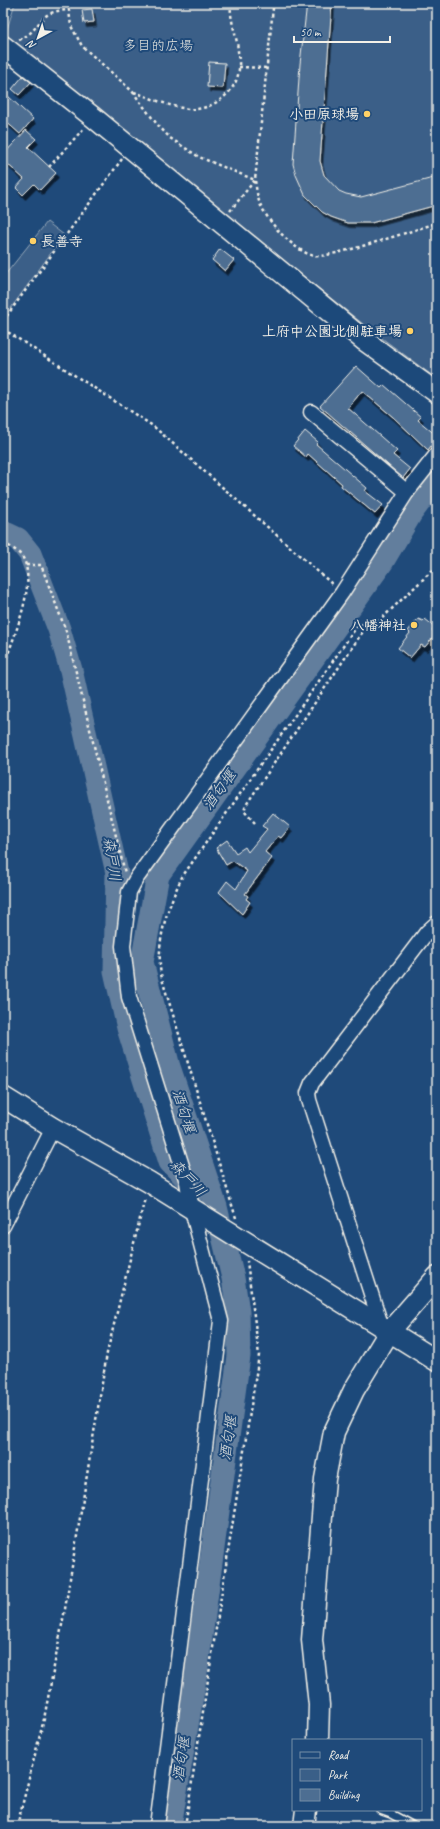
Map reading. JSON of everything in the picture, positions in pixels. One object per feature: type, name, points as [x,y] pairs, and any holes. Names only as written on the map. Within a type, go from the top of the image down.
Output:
[{"type":"street","points":[[4,46],[93,117],[365,341],[437,393]]},
{"type":"street","points":[[311,412],[407,492]]},
{"type":"street","points":[[157,1826],[221,1321],[192,1210],[187,1182],[129,997],[123,946],[129,892],[136,879],[342,593],[407,492],[437,454]]},
{"type":"street","points":[[385,1330],[309,1100],[308,1093],[317,1076],[427,932],[437,923]]},
{"type":"street","points":[[3,1097],[53,1128],[148,1182],[437,1361]]},
{"type":"street","points":[[3,1226],[53,1128]]},
{"type":"street","points":[[318,1739],[319,1705],[312,1640],[325,1479],[330,1447],[340,1416],[385,1330],[437,1277]]},
{"type":"street","points":[[304,1826],[306,1811]]},
{"type":"lane","points":[[383,1811],[413,1826]]},
{"type":"path","points":[[68,3],[71,26],[82,46],[132,91],[156,123],[170,138],[199,157],[255,180]]},
{"type":"path","points":[[132,91],[173,106],[189,109],[204,108],[214,104],[234,86],[238,76],[238,50],[232,20],[231,3]]},
{"type":"path","points":[[272,3],[273,8],[255,180],[259,201],[264,213],[277,230],[297,247],[314,256],[336,253],[437,223]]},
{"type":"path","points":[[4,46],[32,32],[42,17],[49,13],[69,10]]},
{"type":"path","points":[[239,67],[267,68]]},
{"type":"path","points":[[50,166],[93,117]]},
{"type":"path","points":[[3,321],[130,148]]},
{"type":"path","points":[[221,222],[255,180]]},
{"type":"path","points":[[3,329],[153,426],[342,593]]},
{"type":"path","points":[[3,543],[14,548],[26,565],[28,590],[3,668]]},
{"type":"path","points":[[26,565],[41,565],[66,631],[129,892]]},
{"type":"path","points":[[185,1826],[259,1356],[244,1242],[164,990],[160,966],[165,922],[171,901],[182,877],[358,625],[377,623],[437,566]]},
{"type":"path","points":[[255,823],[244,811],[246,805],[368,624]]},
{"type":"path","points":[[18,1826],[44,1719],[58,1646],[107,1353],[148,1182]]},
{"type":"green space","name":"多目的広場","points":[[15,3],[437,3],[437,379],[363,324],[5,36]]},
{"type":"green space","points":[[47,222],[64,235],[3,319],[3,274],[5,275]]},
{"type":"building","points":[[307,3],[332,3],[320,161],[324,175],[339,191],[361,197],[437,177],[437,205],[371,223],[348,223],[322,212],[305,195],[293,164],[300,64]]},
{"type":"building","points":[[92,9],[94,22],[84,23],[82,10]]},
{"type":"building","points":[[209,62],[225,63],[223,88],[207,87]]},
{"type":"building","points":[[23,76],[31,82],[19,95],[12,89]]},
{"type":"building","points":[[8,96],[33,119],[20,134],[3,119],[3,102]]},
{"type":"building","points":[[26,130],[36,139],[28,147],[56,173],[40,190],[34,184],[23,195],[16,188],[24,179],[3,160],[3,155]]},
{"type":"building","points":[[220,249],[234,260],[225,271],[212,260]]},
{"type":"building","points":[[356,366],[381,388],[384,385],[398,397],[421,417],[418,420],[437,436],[428,450],[393,417],[362,391],[348,408],[397,451],[393,455],[410,469],[403,478],[320,406]]},
{"type":"building","points":[[305,431],[318,442],[316,444],[367,488],[365,491],[383,505],[375,514],[341,486],[342,484],[308,454],[306,457],[293,446]]},
{"type":"building","name":"八幡神社","points":[[418,619],[423,621],[425,619],[435,627],[432,630],[436,634],[425,647],[421,645],[410,658],[398,648],[410,633],[408,631]]},
{"type":"building","points":[[273,813],[290,827],[281,838],[278,836],[265,852],[272,858],[245,894],[248,896],[246,899],[250,902],[242,914],[219,892],[227,881],[236,889],[247,871],[233,861],[226,865],[216,848],[227,840],[236,853],[245,847],[248,852],[267,829],[262,826]]},
{"type":"waterway","name":"酒匂堰","points":[[170,1826],[197,1666],[239,1356],[238,1312],[233,1278],[216,1207],[169,1067],[142,962],[158,875],[383,561],[412,512],[437,479]]},
{"type":"waterway","name":"森戸川","points":[[3,532],[18,539],[30,554],[59,629],[71,670],[117,873],[115,971],[128,1028],[170,1162],[197,1189]]},
{"type":"place","name":"小田原球場","points":[[367,114]]},
{"type":"place","name":"長善寺","points":[[33,241]]},
{"type":"place","name":"上府中公園北側駐車場","points":[[410,331]]},
{"type":"place","name":"八幡神社","points":[[414,625]]}]
